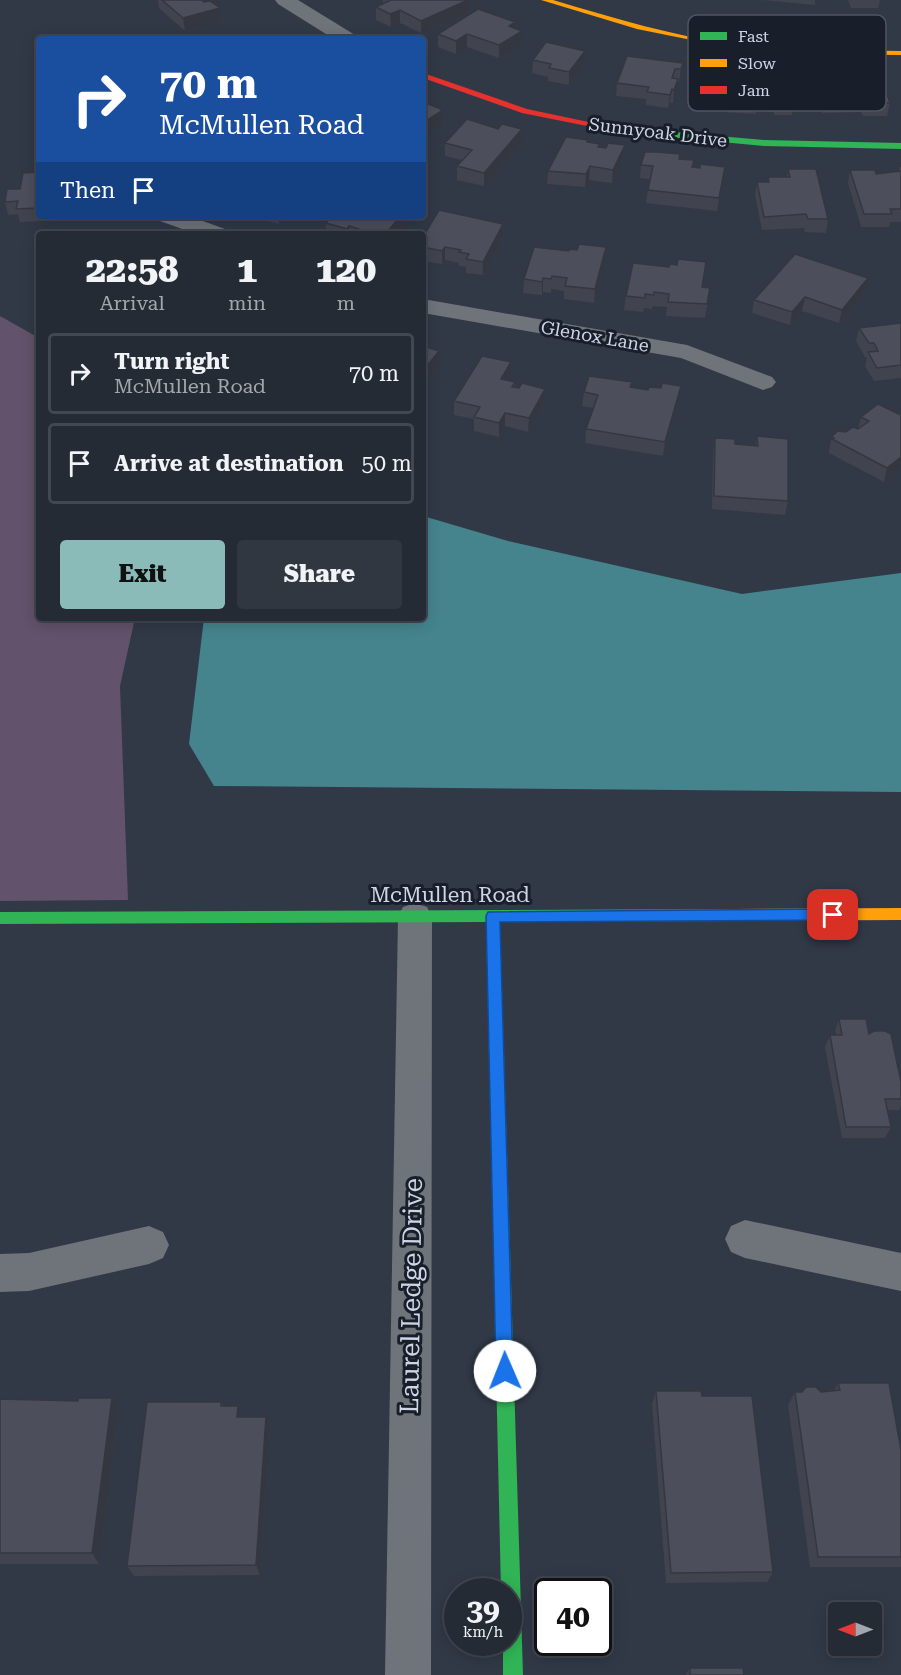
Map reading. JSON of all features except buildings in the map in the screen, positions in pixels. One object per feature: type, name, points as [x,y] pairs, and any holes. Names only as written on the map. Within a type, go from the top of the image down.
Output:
[{"type":"street","points":[[285,0],[343,36]]},
{"type":"street","points":[[545,0],[629,26],[688,38]]},
{"type":"street","points":[[886,53],[901,53]]},
{"type":"street","name":"Sunnyoak Drive","points":[[426,76],[537,114],[660,136],[794,146],[901,146]]},
{"type":"street","points":[[176,219],[209,231]]},
{"type":"street","name":"Glenox Lane","points":[[426,307],[687,352],[763,382]]},
{"type":"street","name":"McMullen Road","points":[[0,918],[901,914]]},
{"type":"street","points":[[493,916],[513,1675]]},
{"type":"street","name":"Laurel Ledge Drive","points":[[408,1675],[415,917]]},
{"type":"street","points":[[745,1239],[901,1272]]},
{"type":"street","points":[[0,1273],[29,1272],[149,1245]]},
{"type":"shaded area","points":[[0,316],[36,336],[36,621],[134,621],[120,686],[128,900],[0,901]]},
{"type":"shaded area","points":[[426,517],[508,541],[742,594],[901,573],[901,792],[214,786],[189,744],[204,621],[426,621]]},
{"type":"traffic: fast","points":[[627,131],[764,143],[901,146]]},
{"type":"traffic: fast","points":[[0,918],[735,915]]},
{"type":"traffic: fast","points":[[493,916],[513,1675]]},
{"type":"traffic: slow","points":[[545,0],[616,21],[688,38]]},
{"type":"traffic: slow","points":[[886,53],[901,53]]},
{"type":"traffic: slow","points":[[735,915],[901,914]]},
{"type":"traffic: jam","points":[[426,76],[525,111],[627,131]]},
{"type":"route","points":[[505,1371],[493,916],[833,915]]}]
